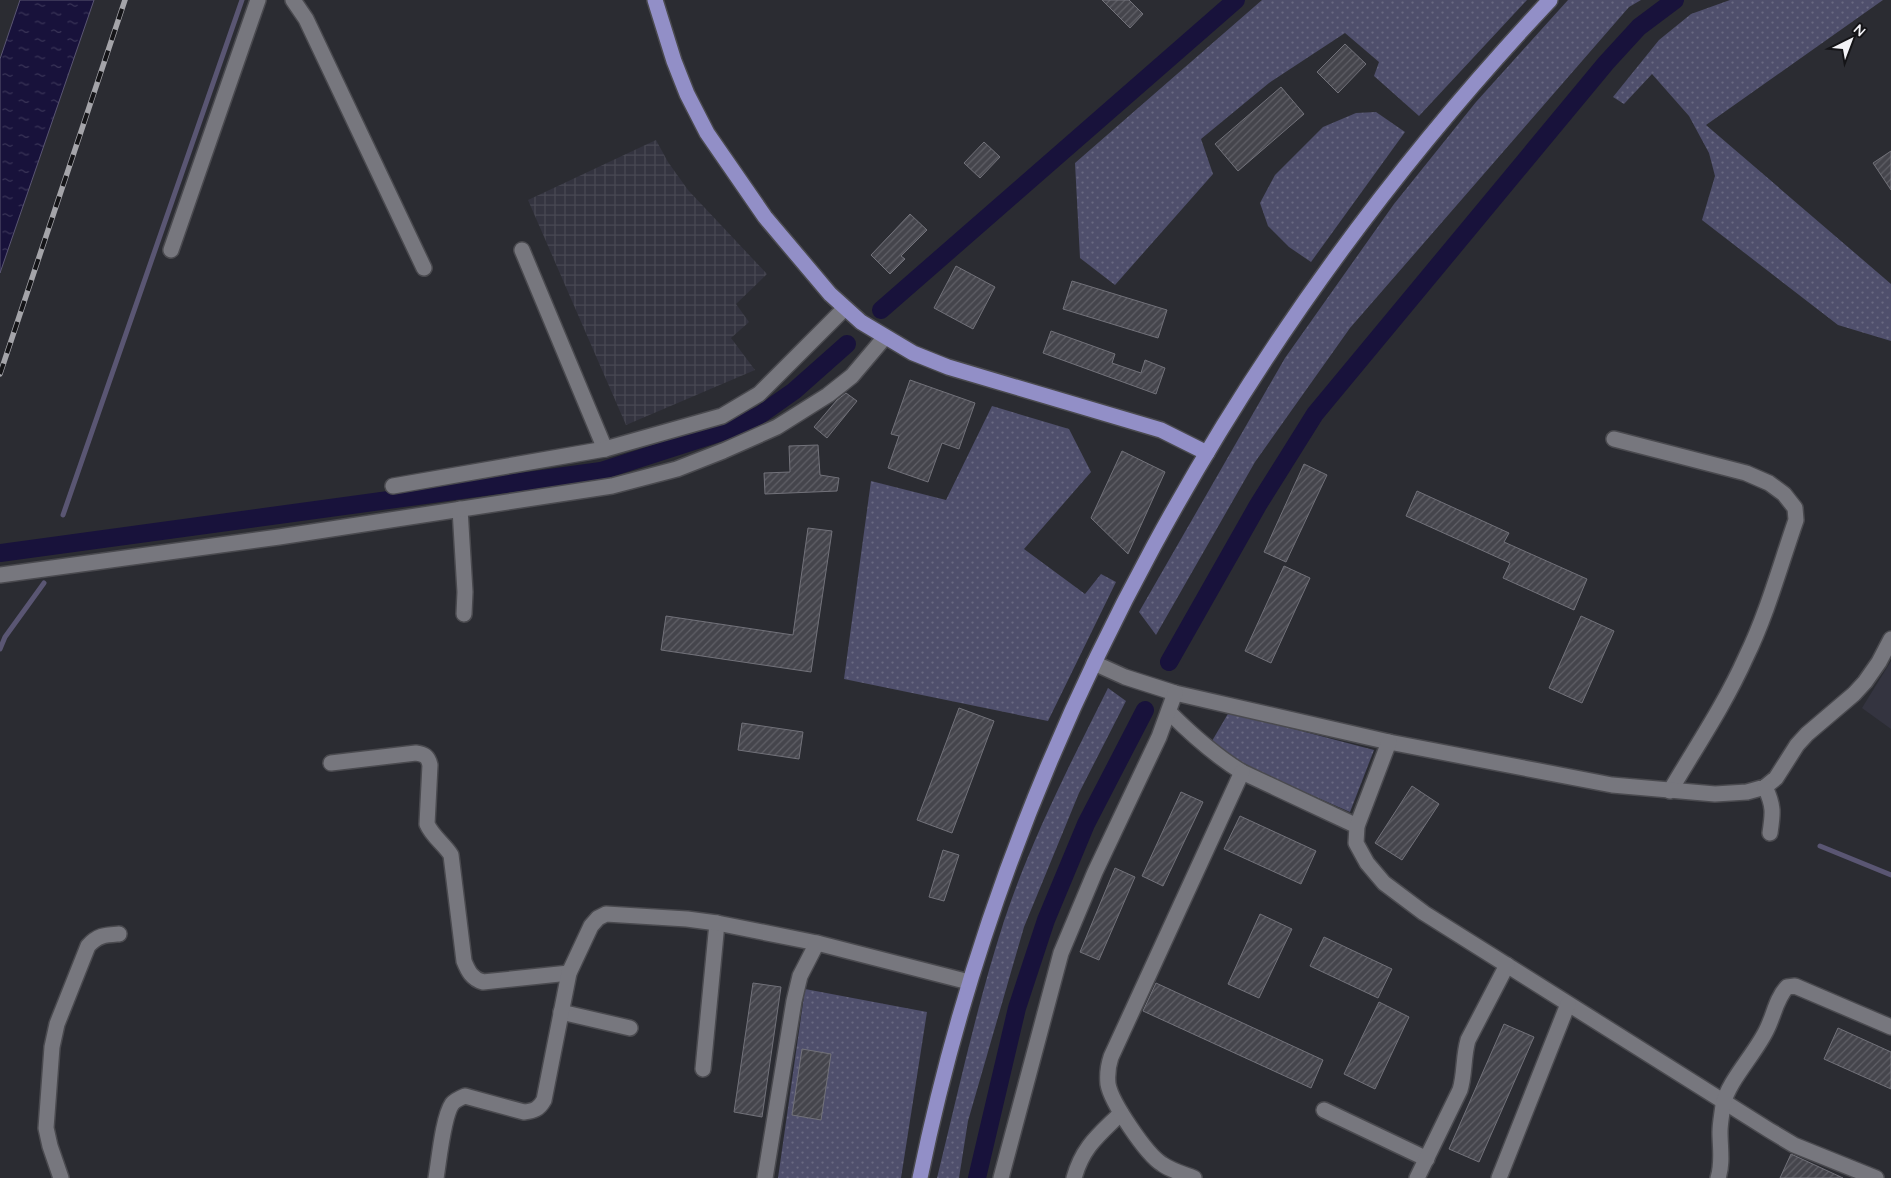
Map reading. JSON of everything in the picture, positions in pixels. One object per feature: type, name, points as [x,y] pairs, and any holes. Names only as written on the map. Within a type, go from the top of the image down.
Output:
[{"type":"main road","points":[[656,0],[674,61],[687,94],[707,133],[765,217],[806,266],[845,308],[861,322],[913,353],[948,368],[1161,430],[1207,452]]},
{"type":"main road","points":[[920,1178],[950,1045],[969,982],[1013,854],[1094,663],[1139,573],[1207,452],[1268,355],[1318,281],[1426,140],[1490,65],[1550,0]]},
{"type":"street","points":[[171,250],[258,0]]},
{"type":"street","points":[[293,0],[306,19],[424,268]]},
{"type":"street","points":[[522,250],[605,449]]},
{"type":"street","points":[[393,486],[605,449],[722,416],[759,394],[845,308]]},
{"type":"street","points":[[0,575],[279,536],[612,486],[677,469],[723,452],[777,427],[828,395],[852,376],[884,337]]},
{"type":"street","points":[[1614,439],[1746,472],[1769,483],[1784,494],[1796,508],[1796,520],[1763,616],[1746,657],[1728,694],[1670,791]]},
{"type":"street","points":[[460,509],[464,614]]},
{"type":"street","points":[[1094,663],[1134,680],[1175,693],[1389,742],[1612,784],[1715,794],[1747,792],[1765,787],[1776,778],[1797,745],[1807,734],[1866,682],[1891,639]]},
{"type":"street","points":[[1001,1178],[1061,953],[1078,911],[1145,768],[1175,693]]},
{"type":"street","points":[[1169,712],[1206,748],[1242,772],[1357,826]]},
{"type":"street","points":[[1389,742],[1357,826],[1356,843],[1368,863],[1384,883],[1424,913],[1724,1103],[1794,1144],[1876,1178]]},
{"type":"street","points":[[331,763],[416,752],[423,754],[429,759],[427,824],[430,831],[446,847],[451,856],[464,961],[468,972],[476,980],[483,982],[569,973]]},
{"type":"street","points":[[1194,1178],[1162,1164],[1152,1156],[1116,1105],[1108,1086],[1108,1069],[1111,1056],[1242,772]]},
{"type":"street","points":[[1765,787],[1774,812],[1770,833]]},
{"type":"street","points":[[436,1178],[446,1118],[451,1105],[458,1099],[465,1096],[524,1112],[533,1111],[540,1107],[544,1100],[569,973],[591,926],[598,918],[606,914],[687,919],[718,923],[817,943],[969,982]]},
{"type":"street","points":[[704,1069],[718,923]]},
{"type":"street","points":[[61,1178],[46,1128],[52,1046],[57,1024],[88,946],[96,937],[119,934]]},
{"type":"street","points":[[765,1178],[794,1001],[800,976],[817,943]]},
{"type":"street","points":[[1417,1178],[1460,1090],[1468,1040],[1507,965]]},
{"type":"street","points":[[1718,1178],[1721,1163],[1720,1131],[1724,1103],[1728,1091],[1757,1048],[1768,1028],[1782,993],[1787,987],[1795,986],[1891,1027]]},
{"type":"street","points":[[1499,1178],[1568,1004]]},
{"type":"street","points":[[561,1012],[630,1028]]},
{"type":"street","points":[[1324,1110],[1427,1158]]},
{"type":"street","points":[[1074,1178],[1082,1154],[1089,1144],[1121,1113]]},
{"type":"shaded area","points":[[1262,0],[1527,0],[1419,116],[1374,76],[1379,62],[1345,33],[1269,83],[1201,139],[1213,174],[1115,285],[1080,258],[1075,163]]},
{"type":"shaded area","points":[[1568,0],[1641,0],[1629,7],[1350,328],[1255,462],[1156,635],[1139,612],[1285,358],[1394,204],[1476,102]]},
{"type":"shaded area","points":[[1730,0],[1883,0],[1706,125],[1891,284],[1891,341],[1838,325],[1702,220],[1715,176],[1709,153],[1689,116],[1652,74],[1624,104],[1613,97],[1659,40],[1691,14]]},
{"type":"shaded area","points":[[1376,112],[1405,132],[1311,262],[1289,247],[1268,226],[1260,203],[1275,175],[1323,127],[1356,113]]},
{"type":"shaded area","points":[[656,140],[668,162],[688,190],[767,274],[736,304],[749,322],[731,338],[755,370],[626,425],[528,200]]},
{"type":"shaded area","points":[[992,406],[1069,429],[1091,472],[1024,549],[1085,594],[1101,574],[1116,582],[1048,721],[844,679],[871,481],[946,500]]},
{"type":"shaded area","points":[[1891,661],[1891,729],[1862,708]]},
{"type":"shaded area","points":[[1108,688],[1126,701],[1079,793],[1024,927],[968,1121],[959,1178],[937,1178],[976,1016],[1004,921],[1026,861]]},
{"type":"shaded area","points":[[1229,712],[1374,750],[1350,812],[1245,766],[1212,741]]},
{"type":"shaded area","points":[[805,989],[927,1012],[901,1178],[778,1178]]},
{"type":"water","points":[[20,0],[94,0],[0,273],[0,59]]},
{"type":"building","points":[[1102,0],[1129,0],[1143,14],[1130,28]]},
{"type":"building","points":[[1345,44],[1366,64],[1338,93],[1317,72]]},
{"type":"building","points":[[1281,87],[1304,114],[1238,171],[1215,144]]},
{"type":"building","points":[[984,142],[1000,157],[980,178],[964,163]]},
{"type":"building","points":[[1891,151],[1891,190],[1873,163]]},
{"type":"building","points":[[910,214],[927,230],[901,256],[905,259],[890,274],[871,255]]},
{"type":"building","points":[[956,266],[995,287],[973,329],[934,308]]},
{"type":"building","points":[[1072,281],[1167,310],[1158,338],[1063,309]]},
{"type":"building","points":[[1051,331],[1115,354],[1112,363],[1141,373],[1145,360],[1165,368],[1156,394],[1043,353]]},
{"type":"building","points":[[910,380],[975,403],[959,449],[942,443],[928,482],[888,468],[899,436],[891,434]]},
{"type":"building","points":[[846,393],[857,401],[827,438],[814,427],[837,400]]},
{"type":"building","points":[[818,445],[820,475],[839,478],[837,491],[765,494],[764,473],[790,472],[789,446]]},
{"type":"building","points":[[1122,451],[1165,472],[1128,554],[1091,518]]},
{"type":"building","points":[[1304,464],[1327,475],[1286,562],[1264,552]]},
{"type":"building","points":[[1417,491],[1509,533],[1504,542],[1587,579],[1574,610],[1503,578],[1510,563],[1406,516]]},
{"type":"building","points":[[808,528],[832,531],[811,672],[661,650],[666,616],[793,635]]},
{"type":"building","points":[[1284,566],[1310,578],[1271,663],[1245,651]]},
{"type":"building","points":[[1581,616],[1614,631],[1582,703],[1549,688]]},
{"type":"building","points":[[959,708],[994,721],[952,833],[917,820]]},
{"type":"building","points":[[742,723],[803,732],[799,759],[738,750]]},
{"type":"building","points":[[1412,786],[1439,804],[1402,860],[1375,843]]},
{"type":"building","points":[[1181,792],[1203,802],[1163,886],[1142,876]]},
{"type":"building","points":[[1240,816],[1316,851],[1301,884],[1224,849]]},
{"type":"building","points":[[943,850],[959,855],[944,901],[929,897]]},
{"type":"building","points":[[1115,868],[1135,877],[1099,960],[1080,952]]},
{"type":"building","points":[[1260,914],[1292,929],[1259,998],[1228,984]]},
{"type":"building","points":[[1324,937],[1392,969],[1378,998],[1310,966]]},
{"type":"building","points":[[753,983],[781,987],[762,1117],[734,1112]]},
{"type":"building","points":[[1156,983],[1323,1060],[1311,1088],[1143,1011]]},
{"type":"building","points":[[1379,1002],[1409,1017],[1375,1089],[1344,1074]]},
{"type":"building","points":[[1504,1024],[1534,1037],[1479,1162],[1449,1149]]},
{"type":"building","points":[[1838,1028],[1891,1052],[1891,1089],[1824,1059]]},
{"type":"building","points":[[802,1049],[831,1054],[821,1120],[792,1115]]},
{"type":"building","points":[[1791,1154],[1843,1178],[1780,1178]]},
{"type":"waterway","points":[[63,515],[242,0]]},
{"type":"waterway","points":[[881,310],[1236,0]]},
{"type":"waterway","points":[[1169,662],[1258,505],[1315,414],[1606,63],[1639,27],[1675,0]]},
{"type":"waterway","points":[[0,553],[601,471],[725,431],[760,415],[794,391],[847,344]]},
{"type":"waterway","points":[[0,649],[5,637],[44,583]]},
{"type":"waterway","points":[[977,1178],[1017,1008],[1046,920],[1086,824],[1145,710]]},
{"type":"waterway","points":[[1820,846],[1891,875]]},
{"type":"railway","points":[[0,374],[125,0]]}]
